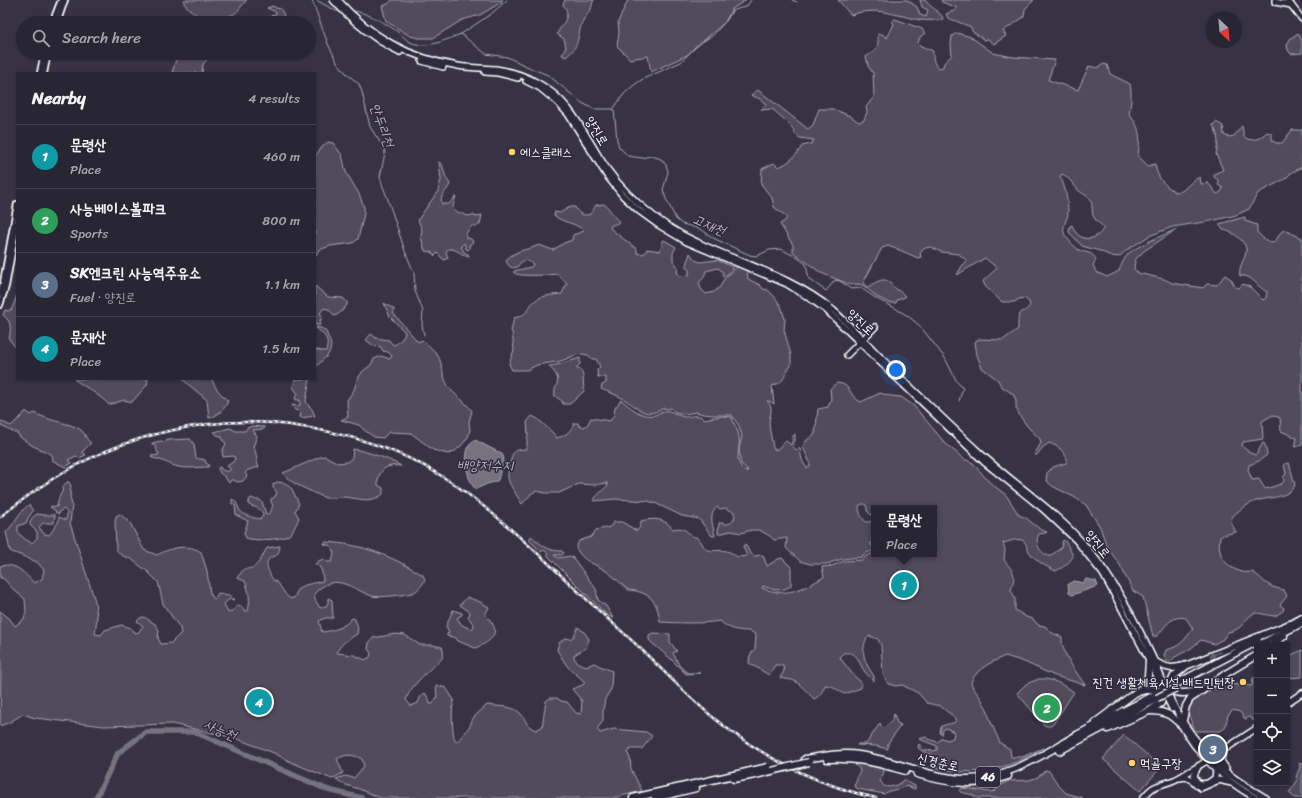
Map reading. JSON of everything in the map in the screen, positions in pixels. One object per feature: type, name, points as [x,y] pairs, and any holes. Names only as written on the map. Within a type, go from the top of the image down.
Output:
[{"type":"highway","points":[[1276,642],[1301,621]]},
{"type":"highway","name":"신경춘로","points":[[633,798],[677,791],[807,760],[838,758],[866,760],[945,782],[971,783],[998,779],[1011,775],[1290,624],[1301,621]]},
{"type":"highway","name":"신경춘로","points":[[1265,642],[1301,621]]},
{"type":"highway","points":[[1079,737],[1146,683],[1152,661],[1166,668],[1188,665],[1290,624]]},
{"type":"highway","name":"신경춘로","points":[[1175,686],[1254,648]]},
{"type":"highway","points":[[1149,711],[1163,712],[1182,722],[1186,706],[1190,699],[1254,657]]},
{"type":"highway","points":[[1079,737],[1149,711],[1161,703],[1174,676],[1188,665]]},
{"type":"highway","points":[[1132,695],[1149,689],[1187,694],[1214,682]]},
{"type":"highway","name":"신경춘로","points":[[655,798],[677,791]]},
{"type":"main road","name":"양진로","points":[[333,0],[352,20],[387,46],[414,58],[446,67],[498,73],[526,81],[540,88],[557,102],[568,114],[607,176],[623,196],[657,224],[687,242],[787,284],[826,310],[861,341],[984,462],[1043,509],[1076,540],[1103,574],[1152,661],[1182,722],[1203,752],[1210,760],[1233,777],[1266,798]]},
{"type":"main road","name":"양진로","points":[[338,0],[360,22],[402,50],[416,56],[459,67],[498,69],[512,72],[539,84],[556,95],[574,114],[611,174],[624,189],[655,218],[696,242],[782,278],[807,291],[833,310],[861,341]]},
{"type":"main road","points":[[1275,0],[1275,2],[1291,5]]},
{"type":"main road","points":[[1287,0],[1302,19]]},
{"type":"main road","points":[[847,355],[875,327]]},
{"type":"main road","points":[[1290,701],[1302,693]]},
{"type":"main road","points":[[1173,780],[1210,760],[1254,730]]},
{"type":"main road","points":[[1191,771],[1201,762],[1203,752],[1214,753],[1223,751]]},
{"type":"main road","points":[[1223,751],[1221,761],[1233,777]]},
{"type":"main road","name":"양진로","points":[[1210,760],[1212,766],[1256,798]]},
{"type":"main road","points":[[1198,766],[1194,775],[1197,782],[1202,784],[1208,783],[1215,778],[1216,771],[1212,766]]},
{"type":"main road","points":[[1143,798],[1150,790],[1158,785],[1186,777],[1191,779],[1201,788],[1219,780],[1235,784]]},
{"type":"street","points":[[55,16],[61,0]]},
{"type":"street","points":[[59,16],[65,0]]},
{"type":"street","points":[[40,72],[43,60]]},
{"type":"street","points":[[44,72],[47,60]]},
{"type":"street","points":[[0,294],[16,210]]},
{"type":"street","points":[[0,305],[6,286],[16,230]]},
{"type":"shaded area","points":[[184,0],[247,0],[236,12],[228,16],[198,16],[184,3]]},
{"type":"shaded area","points":[[392,0],[503,0],[480,15],[462,20],[433,38],[419,38],[410,36],[386,21],[382,6],[388,4]]},
{"type":"shaded area","points":[[565,0],[594,0],[591,9],[584,19],[575,46],[566,57],[562,55],[566,47],[564,39],[557,34],[567,16],[566,9],[563,5]]},
{"type":"shaded area","points":[[628,0],[746,0],[732,9],[725,22],[687,55],[651,72],[648,56],[630,59],[617,46],[619,33],[618,22]]},
{"type":"shaded area","points":[[838,0],[907,0],[917,7],[920,15],[926,17],[928,10],[922,7],[920,0],[925,0],[943,18],[942,20],[923,20],[877,11],[860,12],[851,15]]},
{"type":"shaded area","points":[[941,0],[1034,0],[1025,9],[1024,17],[1003,31],[1006,36],[994,44],[988,39],[984,40],[972,31],[971,27],[948,18],[946,14],[956,10],[957,8],[942,2]]},
{"type":"shaded area","points":[[273,6],[281,9],[284,16],[274,16],[276,13],[267,8]]},
{"type":"shaded area","points":[[895,19],[922,29],[925,33],[920,37],[918,43],[921,46],[933,51],[935,64],[938,68],[943,67],[944,63],[952,55],[952,36],[957,33],[971,37],[993,53],[1013,57],[1055,60],[1048,80],[1078,90],[1089,66],[1097,68],[1104,64],[1107,65],[1110,74],[1130,84],[1131,99],[1129,114],[1138,129],[1138,156],[1148,166],[1155,164],[1161,180],[1175,192],[1182,191],[1194,180],[1200,177],[1201,184],[1208,183],[1217,194],[1221,192],[1223,188],[1218,185],[1219,181],[1214,177],[1214,174],[1223,170],[1216,154],[1218,143],[1217,134],[1213,125],[1216,122],[1223,126],[1224,135],[1229,137],[1234,136],[1242,126],[1244,137],[1247,139],[1256,139],[1267,132],[1272,134],[1272,140],[1276,143],[1282,143],[1292,130],[1302,130],[1302,167],[1291,173],[1285,179],[1258,193],[1249,209],[1236,215],[1211,221],[1172,227],[1149,236],[1119,257],[1111,256],[1082,246],[1069,232],[1070,226],[1072,225],[1078,235],[1083,238],[1092,238],[1101,233],[1104,228],[1094,217],[1092,203],[1089,198],[1079,191],[1065,176],[1062,174],[1060,176],[1065,189],[1068,208],[1064,233],[1071,243],[1079,250],[1090,253],[1093,256],[1096,260],[1093,265],[1096,272],[1107,277],[1119,271],[1125,258],[1132,251],[1177,229],[1144,251],[1135,260],[1134,269],[1138,273],[1164,279],[1172,283],[1203,288],[1207,284],[1217,285],[1225,275],[1231,279],[1235,287],[1239,288],[1243,284],[1250,287],[1263,300],[1266,298],[1267,292],[1248,277],[1240,276],[1241,266],[1246,253],[1244,244],[1234,234],[1223,230],[1219,224],[1245,217],[1245,221],[1257,225],[1257,232],[1271,243],[1275,242],[1284,230],[1302,238],[1302,445],[1295,447],[1297,438],[1281,431],[1280,418],[1273,415],[1262,421],[1263,439],[1243,442],[1242,446],[1250,453],[1256,455],[1263,443],[1265,444],[1267,455],[1259,461],[1249,465],[1248,470],[1252,480],[1259,479],[1266,489],[1281,484],[1284,481],[1283,477],[1286,474],[1284,464],[1289,463],[1295,485],[1288,493],[1277,497],[1256,501],[1240,510],[1232,517],[1231,523],[1236,532],[1223,535],[1220,537],[1219,543],[1221,555],[1231,567],[1243,572],[1252,572],[1269,585],[1284,590],[1287,596],[1280,605],[1284,608],[1283,611],[1275,616],[1256,613],[1252,614],[1241,626],[1234,631],[1228,632],[1223,639],[1214,644],[1201,640],[1171,661],[1166,661],[1164,655],[1166,650],[1179,645],[1193,629],[1186,618],[1176,618],[1169,622],[1157,636],[1153,636],[1143,597],[1133,591],[1120,565],[1107,547],[1100,527],[1086,505],[1052,486],[1046,480],[1047,473],[1053,467],[1066,463],[1067,459],[1064,454],[1058,447],[1049,443],[1042,448],[1037,455],[1034,455],[1041,443],[1040,439],[1027,426],[1020,416],[1016,408],[1016,400],[1013,394],[1001,386],[998,380],[982,368],[977,355],[975,342],[979,339],[1003,340],[1018,329],[1019,315],[1028,308],[1030,305],[1029,302],[1024,298],[1014,302],[1002,302],[985,286],[983,281],[997,268],[985,258],[957,275],[967,261],[959,254],[941,252],[931,247],[925,248],[920,253],[921,257],[918,258],[888,246],[882,248],[863,283],[867,287],[883,280],[888,281],[905,297],[897,300],[896,303],[890,303],[877,297],[864,286],[859,284],[851,285],[821,273],[793,252],[793,245],[780,224],[785,221],[787,217],[774,207],[772,198],[761,184],[762,169],[774,163],[778,167],[785,164],[798,153],[802,146],[811,144],[814,140],[800,138],[795,134],[789,124],[772,109],[761,110],[766,104],[760,99],[751,95],[758,90],[808,129],[813,125],[819,109],[833,109],[850,116],[859,122],[864,120],[867,112],[866,107],[874,97],[873,73],[868,66],[866,56],[876,50],[878,34],[882,34],[887,38],[894,24],[892,21]]},
{"type":"shaded area","points":[[1298,33],[1302,41],[1302,53],[1291,54],[1287,45],[1290,39]]},
{"type":"shaded area","points":[[176,60],[207,60],[203,64],[202,72],[172,72]]},
{"type":"shaded area","points":[[328,142],[333,143],[342,155],[346,172],[359,194],[364,207],[364,214],[358,239],[353,243],[330,246],[319,250],[316,254],[316,155]]},
{"type":"shaded area","points":[[439,162],[442,164],[446,178],[450,184],[442,196],[442,204],[449,204],[456,196],[453,206],[454,211],[468,216],[474,215],[475,217],[482,215],[480,224],[476,227],[473,225],[466,234],[466,238],[471,239],[473,242],[469,245],[470,248],[468,250],[466,249],[464,243],[461,246],[464,252],[469,256],[455,250],[448,249],[446,252],[448,258],[444,260],[437,253],[435,256],[431,252],[425,251],[421,237],[422,230],[418,220],[438,191],[441,180]]},
{"type":"shaded area","points":[[604,204],[609,208],[615,218],[620,222],[610,226],[611,229],[637,249],[637,253],[645,253],[647,249],[660,251],[664,240],[676,247],[673,253],[673,261],[678,268],[677,272],[680,276],[689,275],[689,269],[686,268],[686,266],[690,253],[695,260],[700,262],[717,260],[733,267],[730,272],[723,277],[723,272],[718,268],[706,271],[704,277],[699,283],[701,289],[706,294],[714,292],[720,287],[724,279],[737,267],[747,270],[748,279],[760,285],[763,289],[768,290],[774,296],[781,306],[785,319],[784,330],[791,355],[791,366],[782,380],[772,386],[774,404],[767,401],[771,409],[769,425],[773,448],[776,450],[786,441],[791,445],[793,439],[791,438],[795,434],[793,447],[796,450],[799,448],[800,449],[804,464],[807,468],[810,466],[803,447],[806,441],[815,434],[818,409],[828,407],[831,399],[830,389],[837,383],[848,388],[854,397],[861,402],[880,393],[901,397],[914,406],[945,443],[964,459],[973,463],[989,482],[1006,495],[1019,515],[1026,518],[1041,530],[1047,532],[1039,534],[1037,541],[1039,548],[1043,553],[1050,556],[1061,548],[1063,540],[1066,542],[1073,556],[1068,563],[1056,571],[1045,566],[1036,559],[1030,553],[1025,542],[1020,540],[1003,543],[1005,550],[1004,560],[1014,574],[1011,590],[1015,598],[1015,610],[1026,617],[1033,619],[1038,625],[1045,626],[1052,633],[1062,637],[1062,643],[1066,656],[1085,685],[1055,676],[1022,661],[1005,656],[981,669],[971,682],[973,688],[987,709],[1000,743],[1010,749],[1011,757],[1022,757],[1043,748],[1017,761],[991,770],[963,772],[934,767],[935,760],[932,754],[925,753],[918,748],[919,744],[924,750],[934,751],[937,750],[937,746],[919,739],[926,737],[938,742],[942,738],[948,740],[953,738],[954,732],[946,728],[943,730],[942,735],[940,732],[941,727],[956,721],[954,717],[940,706],[927,703],[918,693],[902,685],[896,686],[888,684],[883,674],[881,645],[878,639],[869,636],[865,641],[864,647],[865,659],[874,676],[874,681],[865,672],[855,655],[843,653],[840,658],[854,676],[861,682],[861,688],[844,694],[832,686],[825,685],[821,693],[814,699],[795,681],[780,678],[784,671],[783,665],[775,665],[769,675],[749,663],[750,655],[755,649],[756,635],[754,633],[733,629],[720,621],[698,623],[660,622],[659,614],[652,599],[639,592],[628,590],[609,573],[585,559],[576,548],[579,541],[591,537],[596,530],[610,527],[614,522],[622,522],[637,531],[640,527],[641,521],[657,519],[667,523],[673,529],[682,528],[694,537],[698,538],[706,549],[712,551],[728,551],[737,557],[747,556],[743,546],[745,544],[750,553],[754,556],[763,555],[767,566],[782,558],[791,567],[791,586],[780,590],[763,586],[762,588],[771,591],[787,592],[809,585],[824,577],[822,567],[832,566],[844,561],[863,560],[866,556],[871,554],[871,557],[937,557],[937,505],[871,505],[871,515],[867,511],[865,504],[862,504],[859,506],[862,517],[866,522],[871,521],[871,551],[864,554],[862,557],[842,559],[826,564],[810,564],[800,561],[786,548],[787,538],[774,540],[759,530],[751,530],[741,533],[731,531],[718,534],[719,523],[730,524],[734,519],[734,512],[725,508],[720,509],[717,507],[714,510],[712,521],[715,536],[712,536],[699,519],[682,516],[648,501],[616,499],[593,501],[608,485],[607,483],[595,485],[579,484],[559,493],[545,493],[537,491],[532,493],[522,504],[508,480],[508,472],[514,452],[516,450],[527,448],[527,422],[532,416],[538,419],[556,436],[556,438],[567,433],[574,423],[578,423],[579,426],[584,427],[588,424],[591,418],[610,421],[614,415],[615,408],[621,400],[637,412],[650,416],[667,411],[684,417],[697,416],[702,417],[703,419],[722,416],[732,417],[739,436],[738,459],[739,464],[746,472],[748,470],[741,464],[739,449],[742,436],[739,426],[732,415],[713,415],[696,412],[685,414],[675,412],[671,408],[664,408],[651,413],[642,411],[622,398],[601,389],[602,385],[606,383],[606,377],[598,377],[597,370],[600,367],[596,359],[592,359],[588,355],[576,355],[561,361],[537,365],[527,370],[512,370],[509,364],[514,350],[511,331],[514,318],[526,312],[539,298],[562,294],[567,283],[557,274],[522,275],[514,273],[514,271],[531,267],[533,265],[532,263],[524,260],[517,267],[513,268],[506,260],[518,252],[539,245],[553,250],[572,240],[573,235],[584,231],[557,218],[554,215],[555,212],[560,213],[570,207],[575,207],[581,214],[588,215],[592,212],[596,205]]},
{"type":"shaded area","points":[[316,287],[328,297],[343,298],[347,302],[347,305],[341,312],[335,316],[328,309],[324,308],[320,313],[322,316],[320,325],[316,325]]},
{"type":"shaded area","points":[[16,298],[16,348],[9,339],[10,326],[8,320],[3,315],[5,310],[8,311],[12,309]]},
{"type":"shaded area","points":[[384,303],[395,310],[393,313],[418,342],[422,340],[432,349],[440,359],[448,386],[472,411],[469,422],[470,430],[468,437],[454,452],[448,454],[433,450],[411,433],[389,432],[383,438],[374,437],[359,425],[341,420],[348,417],[347,400],[354,390],[357,380],[363,371],[371,365],[374,359],[381,356],[390,359],[392,356],[388,352],[383,351],[381,347],[374,346],[366,340],[371,334],[376,338],[389,340],[395,345],[405,334],[404,331],[390,317]]},
{"type":"shaded area","points":[[316,328],[323,329],[325,331],[331,344],[331,348],[327,355],[316,367],[316,349],[326,351],[327,340],[322,332]]},
{"type":"shaded area","points":[[580,358],[580,364],[577,369],[581,370],[583,376],[584,391],[570,404],[563,404],[562,401],[555,396],[558,379],[556,374],[549,366]]},
{"type":"shaded area","points":[[76,380],[148,380],[147,385],[132,402],[124,400],[109,405],[97,394]]},
{"type":"shaded area","points":[[183,380],[212,380],[216,388],[228,401],[221,412],[209,418],[207,400]]},
{"type":"shaded area","points":[[295,380],[310,380],[306,401],[315,416],[300,417],[301,413],[295,410],[292,405],[300,405],[300,400],[296,400],[295,397],[298,394],[293,387]]},
{"type":"shaded area","points":[[25,412],[31,415],[34,413],[79,429],[91,443],[82,452],[86,455],[79,458],[76,456],[68,460],[72,463],[65,467],[52,460],[53,457],[51,454],[33,446],[20,437],[17,433],[0,425],[0,421],[11,426]]},
{"type":"shaded area","points":[[252,426],[265,427],[264,429],[253,430],[257,436],[253,447],[259,467],[248,470],[245,473],[247,476],[243,481],[237,482],[231,480],[229,483],[220,473],[218,468],[220,467],[222,470],[227,472],[230,468],[227,466],[235,459],[234,456],[223,457],[222,451],[226,443],[222,440],[222,437],[214,432],[230,428],[236,431],[245,431],[247,428]]},
{"type":"shaded area","points":[[190,439],[194,444],[196,458],[205,460],[209,465],[208,467],[179,467],[152,458],[151,456],[159,455],[152,443],[169,440]]},
{"type":"shaded area","points":[[353,449],[390,460],[401,466],[388,467],[381,472],[378,478],[378,485],[383,488],[383,494],[378,497],[368,500],[347,497],[326,498],[293,483],[283,473],[325,456],[338,463],[347,462],[352,458]]},
{"type":"shaded area","points":[[69,482],[71,486],[70,497],[72,505],[70,523],[95,601],[97,617],[95,634],[101,635],[105,630],[121,625],[131,628],[133,632],[138,633],[143,626],[137,621],[144,617],[155,624],[159,630],[158,638],[161,644],[171,643],[181,633],[180,628],[163,604],[158,582],[147,571],[131,559],[121,555],[116,549],[115,522],[116,516],[120,514],[130,523],[144,550],[157,555],[168,550],[185,547],[196,549],[201,552],[207,571],[210,593],[213,598],[215,599],[218,593],[229,595],[234,600],[230,599],[224,604],[228,613],[235,609],[237,605],[241,606],[245,611],[248,611],[249,599],[245,581],[237,578],[244,569],[253,568],[258,563],[267,548],[280,546],[278,554],[268,560],[267,566],[273,580],[291,599],[295,597],[297,590],[305,585],[323,581],[321,569],[315,564],[323,559],[328,562],[332,562],[334,553],[331,546],[324,544],[325,542],[364,548],[400,562],[423,575],[425,580],[418,589],[412,593],[375,597],[343,583],[329,583],[322,587],[314,594],[315,600],[320,608],[326,606],[328,603],[328,598],[332,600],[333,618],[325,618],[319,621],[322,632],[339,628],[352,618],[355,619],[358,628],[357,634],[342,644],[337,653],[354,655],[365,660],[370,657],[371,653],[368,649],[369,643],[373,638],[395,634],[405,635],[420,645],[442,647],[442,658],[416,684],[406,700],[411,706],[418,703],[421,696],[425,693],[430,704],[433,704],[437,697],[436,685],[446,688],[454,700],[452,709],[453,726],[455,741],[457,742],[470,726],[473,718],[487,705],[505,707],[518,711],[528,725],[536,730],[542,727],[546,701],[550,698],[557,698],[561,701],[567,702],[576,713],[581,714],[582,701],[572,689],[583,685],[585,682],[567,666],[557,650],[559,643],[565,638],[570,639],[574,636],[578,627],[589,639],[586,648],[574,655],[574,658],[578,663],[587,666],[594,663],[612,671],[611,689],[605,699],[603,721],[597,729],[600,733],[614,729],[646,732],[652,736],[642,749],[631,749],[627,752],[630,758],[631,769],[642,791],[612,798],[381,798],[343,784],[336,779],[345,776],[354,778],[364,766],[362,759],[352,755],[346,755],[337,759],[343,773],[332,779],[293,763],[274,753],[235,738],[172,724],[104,726],[35,718],[23,714],[0,726],[0,611],[9,618],[15,626],[24,619],[26,611],[25,599],[3,578],[0,578],[0,566],[5,565],[19,569],[34,583],[42,579],[44,570],[37,562],[10,551],[6,532],[22,511],[29,505],[33,511],[26,523],[18,526],[18,533],[32,543],[37,538],[37,532],[30,525],[33,517],[37,514],[55,515],[54,523],[43,523],[39,527],[44,534],[49,535],[58,523],[59,517],[66,520],[67,513],[64,509],[60,511],[59,514],[50,507],[57,507],[63,486]]},
{"type":"shaded area","points":[[277,482],[285,483],[292,489],[299,504],[295,511],[299,518],[294,528],[289,535],[283,537],[260,540],[246,538],[244,533],[248,521],[236,515],[235,505],[232,504],[232,499],[241,512],[250,517],[260,519],[263,516],[263,513],[259,509],[248,504],[250,499],[260,500],[266,514],[269,513],[273,505],[271,499],[275,497],[277,492],[273,488],[273,484]]},
{"type":"shaded area","points":[[531,536],[548,549],[562,551],[564,553],[562,555],[554,555],[558,558],[571,556],[573,558],[596,589],[598,600],[606,606],[613,618],[608,616],[548,556],[544,550],[541,552],[529,540]]},
{"type":"shaded area","points":[[467,597],[489,607],[486,616],[494,626],[493,635],[490,639],[481,646],[475,648],[458,641],[456,638],[447,636],[449,632],[446,626],[453,610],[462,613],[462,615],[457,618],[462,625],[471,629],[473,628],[474,625],[468,617],[470,612],[460,605]]},
{"type":"shaded area","points":[[653,633],[670,634],[670,642],[677,651],[673,653],[679,665],[688,673],[700,673],[686,674],[649,640],[649,635]]},
{"type":"shaded area","points":[[1302,650],[1302,677],[1290,678],[1290,656]]},
{"type":"shaded area","points":[[1254,678],[1254,721],[1249,717],[1245,719],[1240,712],[1233,710],[1228,715],[1225,728],[1220,731],[1195,731],[1188,713],[1193,699],[1219,683],[1252,686]]},
{"type":"shaded area","points":[[1039,679],[1053,681],[1074,692],[1054,723],[1050,726],[1044,725],[1017,693],[1026,684]]},
{"type":"shaded area","points":[[894,714],[897,723],[901,725],[888,743],[888,749],[876,746],[857,745],[866,744],[880,723],[884,728],[891,722]]},
{"type":"shaded area","name":"먹골구장","points":[[1124,735],[1161,767],[1140,791],[1103,759]]},
{"type":"shaded area","points":[[1302,762],[1302,798],[1295,798],[1289,793],[1298,780],[1296,777],[1300,767],[1299,763]]},
{"type":"shaded area","points":[[857,763],[883,769],[884,772],[880,780],[886,787],[895,786],[904,780],[915,786],[915,789],[906,786],[884,794],[858,789],[854,786],[860,772],[859,768],[855,765]]},
{"type":"shaded area","points":[[1046,770],[1049,771],[1059,786],[1066,793],[1083,798],[977,798],[973,795],[960,792],[963,788],[990,792],[995,791],[1001,785],[1009,781],[1029,780],[1038,777]]},
{"type":"water","name":"배양저수지","points":[[475,440],[502,454],[504,458],[498,480],[476,489],[470,480],[466,464],[468,449],[471,443]]},
{"type":"water","points":[[1086,579],[1096,581],[1098,586],[1072,595],[1069,593],[1068,584],[1074,581],[1083,583]]},
{"type":"waterway","name":"안두리천","points":[[312,0],[328,44],[337,62],[347,74],[359,84],[370,127],[384,148],[385,153],[380,177],[414,273],[415,291],[423,311],[422,325],[424,335]]},
{"type":"waterway","name":"고재천","points":[[316,0],[336,11],[341,11]]},
{"type":"waterway","points":[[461,34],[491,14],[507,0]]},
{"type":"waterway","points":[[614,108],[624,94],[634,85],[643,79],[681,62],[696,46],[713,35],[727,20],[732,11],[747,6],[751,0]]},
{"type":"waterway","points":[[792,0],[797,2]]},
{"type":"waterway","name":"고재천","points":[[352,11],[363,13],[383,22],[409,41],[416,44],[433,44],[461,34],[486,54],[507,57],[548,75],[582,103],[594,109],[614,109],[619,147],[628,156],[641,158],[651,156],[661,159],[666,165],[668,172],[663,190],[676,219],[682,224],[702,230],[713,238],[750,255],[757,256],[769,250],[781,249],[806,264],[809,279],[826,291],[835,280],[840,281],[851,289],[861,288],[877,299],[908,316],[920,326],[945,358],[957,382],[963,388],[959,401]]},
{"type":"waterway","name":"사능천","points":[[96,798],[118,753],[146,732],[195,732],[328,790],[362,798]]},
{"type":"railway","points":[[0,517],[54,478],[81,463],[138,439],[168,431],[198,426],[259,422],[310,428],[368,442],[405,456],[423,465],[454,484],[482,505],[547,562],[636,644],[698,704],[732,732],[783,764],[838,787],[876,798]]},
{"type":"place","name":"에스클래스","points":[[512,152]]},
{"type":"place","name":"문령산","points":[[904,585]]},
{"type":"place","name":"진건 생활체육시설 배드민턴장","points":[[1243,682]]},
{"type":"place","name":"문재산","points":[[259,702]]},
{"type":"place","name":"사능베이스볼파크","points":[[1047,708]]},
{"type":"place","name":"SK엔크린 사능역주유소","points":[[1213,749]]},
{"type":"place","name":"먹골구장","points":[[1132,763]]}]
